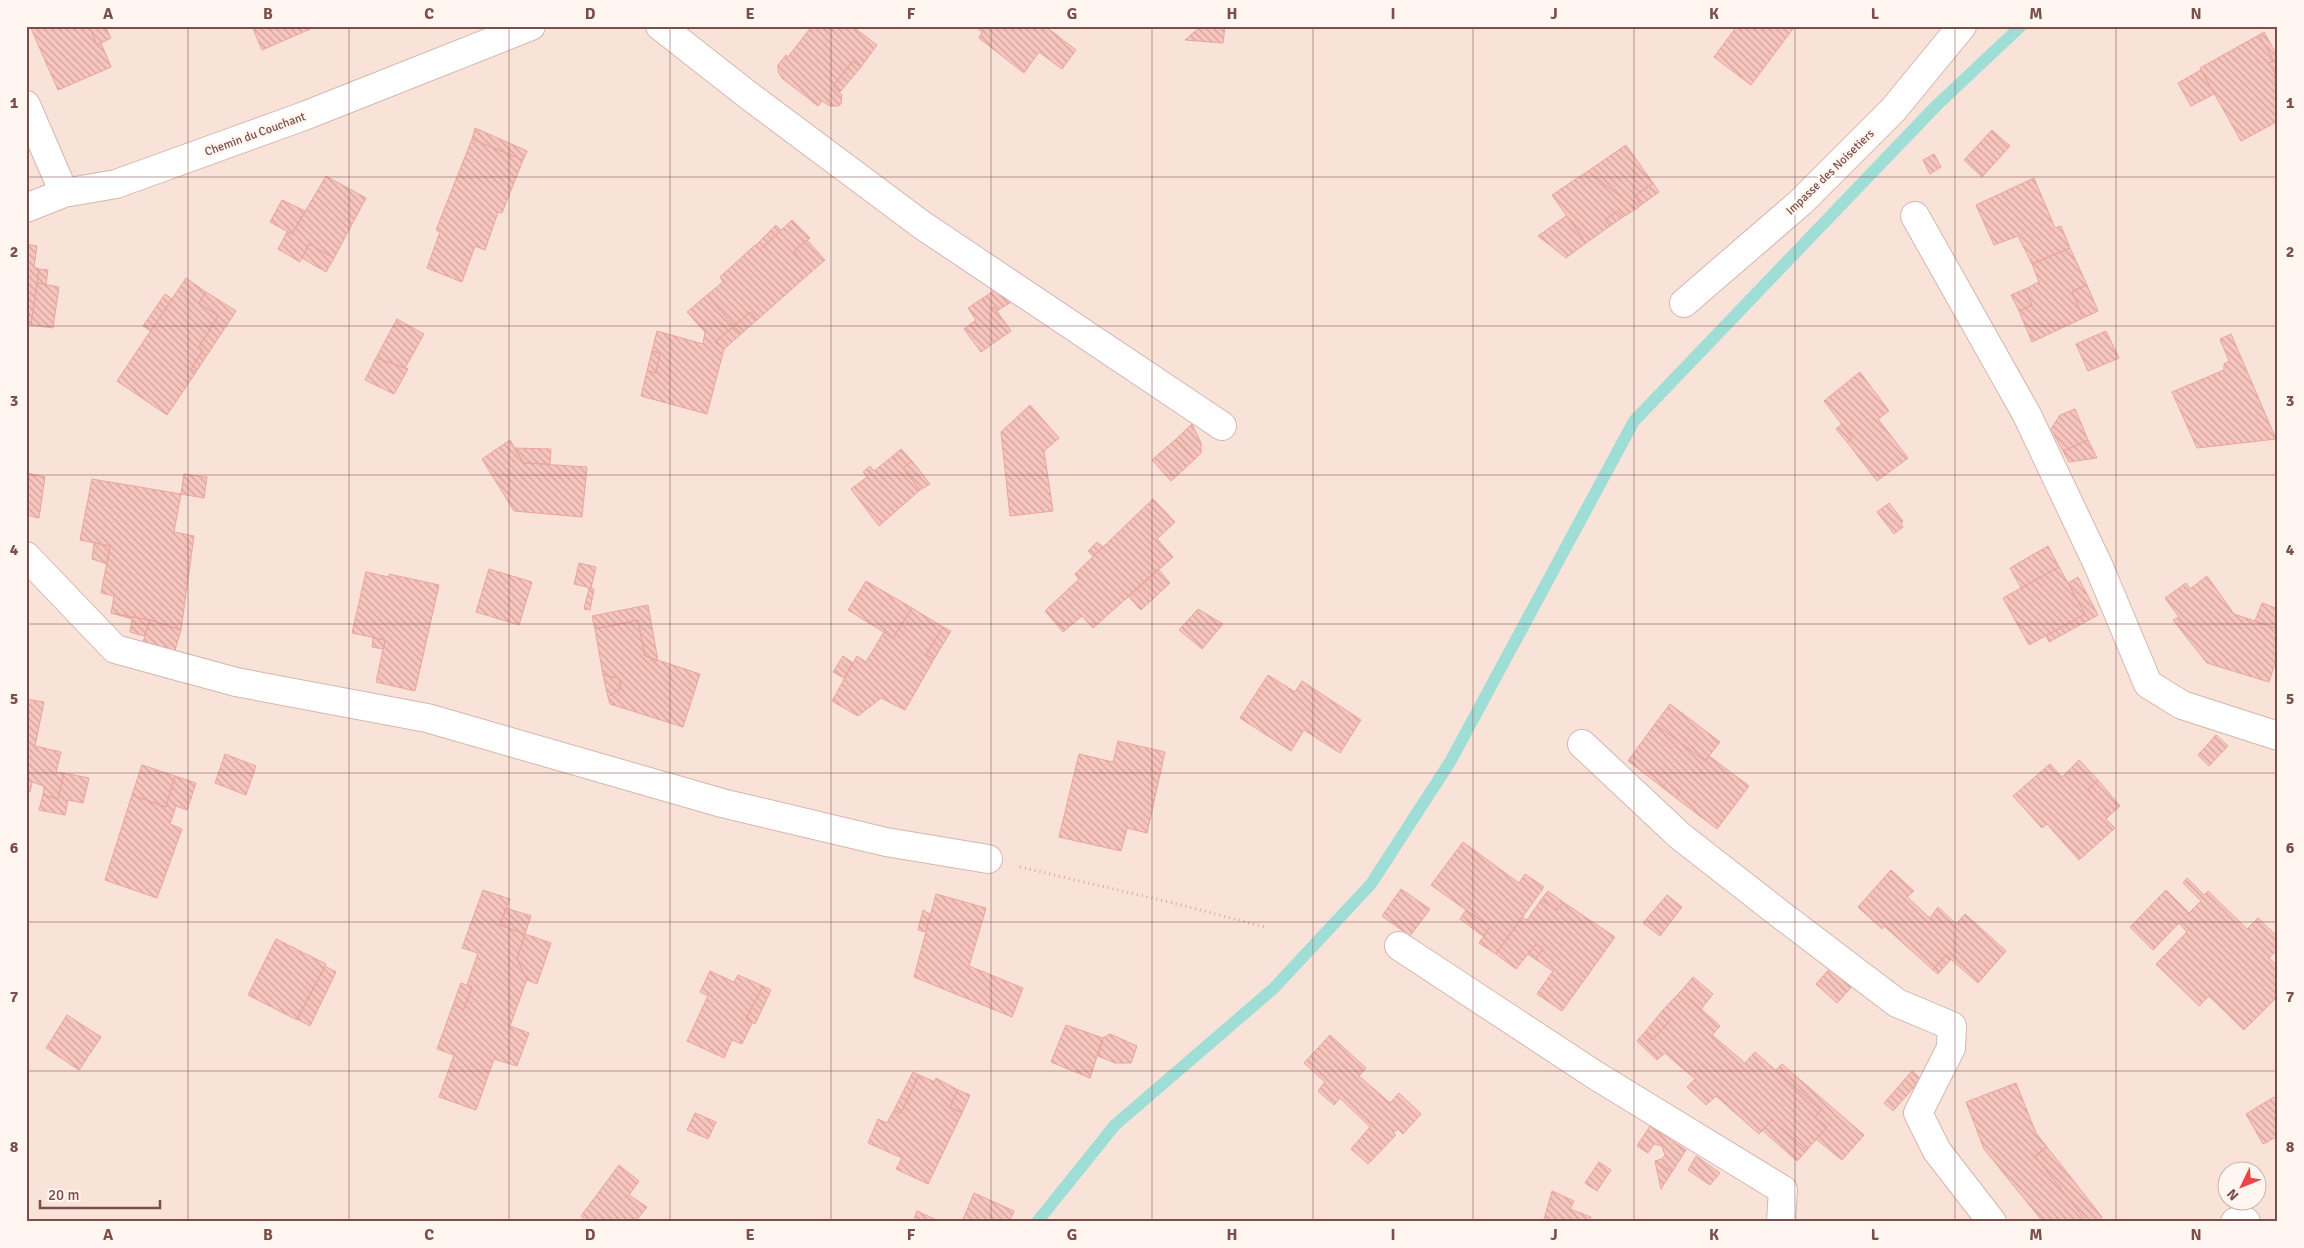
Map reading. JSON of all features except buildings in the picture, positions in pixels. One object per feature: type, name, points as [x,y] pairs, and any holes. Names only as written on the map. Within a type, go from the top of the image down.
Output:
[{"type":"street","name":"Chemin du Couchant","points":[[26,208],[64,193],[116,184],[134,178],[304,116],[531,26]]},
{"type":"street","name":"Impasse des Noisetiers","points":[[1684,304],[1801,202],[1894,110],[1962,26]]},
{"type":"street","points":[[673,28],[748,95],[922,225],[1222,426]]},
{"type":"street","points":[[26,105],[64,193]]},
{"type":"street","points":[[1915,216],[2027,415],[2099,567],[2148,684],[2182,705],[2278,736]]},
{"type":"street","points":[[26,556],[116,649],[236,682],[427,718],[722,803],[886,842],[988,859]]},
{"type":"street","points":[[1582,744],[1680,836],[1776,911],[1897,1003],[1952,1026],[1951,1048],[1918,1113],[1937,1151],[1992,1222]]},
{"type":"street","points":[[1399,946],[1595,1075],[1783,1190],[1781,1222]]},
{"type":"street","points":[[2235,1222],[2242,1219],[2246,1222]]},
{"type":"path","points":[[988,859],[1265,927]]},
{"type":"shaded area","points":[[26,26],[2278,26],[2278,1222],[26,1222]]},
{"type":"waterway","points":[[1037,1222],[1115,1125],[1274,988],[1371,884],[1450,762],[1634,421],[1936,106],[2021,26]]}]
